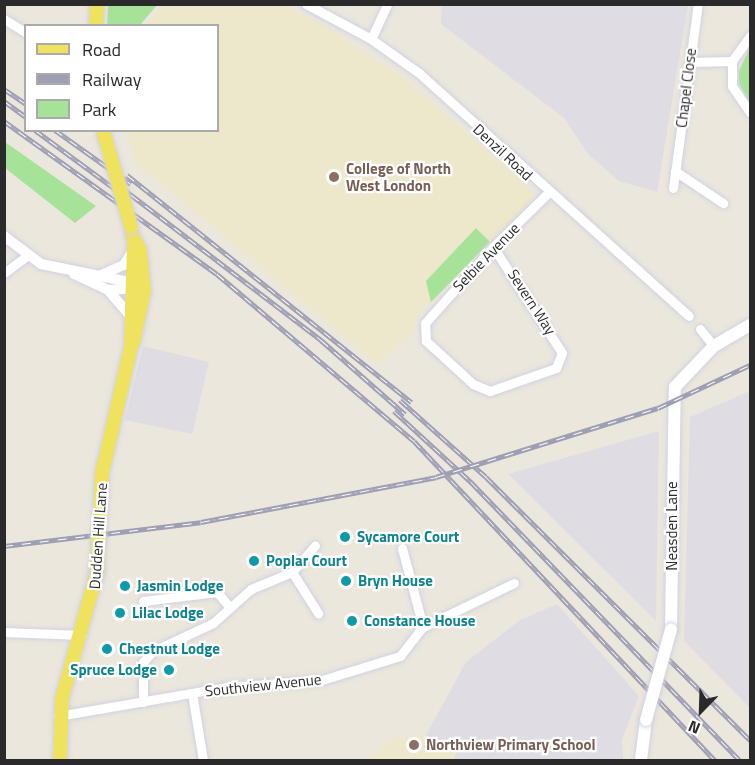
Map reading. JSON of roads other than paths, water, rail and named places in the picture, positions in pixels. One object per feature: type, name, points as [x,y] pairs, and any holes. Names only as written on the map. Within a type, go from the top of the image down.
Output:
[{"type":"main road","points":[[96,24],[97,4]]},
{"type":"main road","name":"Dudden Hill Lane","points":[[104,132],[131,227],[132,248],[140,250],[130,315],[131,346]]},
{"type":"main road","name":"Dudden Hill Lane","points":[[60,760],[58,716],[97,572],[102,473],[131,346],[142,317],[134,286]]},
{"type":"main road","name":"Neasden Lane","points":[[641,760],[646,720],[671,629],[671,407],[675,387],[714,346],[750,326]]},
{"type":"street","name":"Denzil Road","points":[[306,4],[371,39],[419,73],[548,193],[689,316]]},
{"type":"street","points":[[371,39],[387,4]]},
{"type":"street","name":"Chapel Close","points":[[673,189],[698,4]]},
{"type":"street","points":[[4,19],[24,32]]},
{"type":"street","points":[[750,36],[732,61],[732,86],[750,113]]},
{"type":"street","points":[[689,62],[732,61]]},
{"type":"street","points":[[675,171],[723,203]]},
{"type":"street","name":"Selbie Avenue","points":[[425,322],[493,247],[548,193]]},
{"type":"street","points":[[4,236],[29,254],[108,290],[130,315]]},
{"type":"street","name":"Severn Way","points":[[425,322],[426,341],[482,390],[499,390],[556,368],[559,343],[493,247]]},
{"type":"street","points":[[99,276],[124,265],[132,248]]},
{"type":"street","points":[[4,273],[29,254]]},
{"type":"street","points":[[74,274],[99,276],[134,286]]},
{"type":"street","points":[[108,290],[134,286]]},
{"type":"street","points":[[700,329],[714,346]]},
{"type":"street","points":[[143,702],[142,662],[153,651],[213,623],[228,605],[292,572],[315,546]]},
{"type":"street","points":[[402,548],[423,627]]},
{"type":"street","points":[[292,572],[318,613]]},
{"type":"street","name":"Southview Avenue","points":[[58,716],[192,693],[322,680],[400,656],[423,627],[514,583]]},
{"type":"street","points":[[143,602],[210,591],[228,605]]},
{"type":"street","points":[[4,632],[82,634]]},
{"type":"street","points":[[192,693],[203,760]]},
{"type":"railway","points":[[4,89],[24,103]]},
{"type":"railway","points":[[4,101],[24,116]]},
{"type":"railway","points":[[4,121],[217,274],[414,441],[715,760]]},
{"type":"railway","points":[[38,132],[122,194]]},
{"type":"railway","points":[[58,132],[131,184]]},
{"type":"railway","points":[[127,175],[411,402]]},
{"type":"railway","points":[[117,184],[321,340],[405,414]]},
{"type":"railway","points":[[4,546],[201,522],[436,477],[658,408],[750,365]]},
{"type":"railway","points":[[400,400],[486,477],[750,740]]},
{"type":"railway","points":[[394,411],[471,482],[739,760]]},
{"type":"place","name":"College of North West London","points":[[334,177]]},
{"type":"place","name":"Sycamore Court","points":[[345,537]]},
{"type":"place","name":"Poplar Court","points":[[254,561]]},
{"type":"place","name":"Bryn House","points":[[346,581]]},
{"type":"place","name":"Jasmin Lodge","points":[[125,586]]},
{"type":"place","name":"Lilac Lodge","points":[[120,613]]},
{"type":"place","name":"Constance House","points":[[352,621]]},
{"type":"place","name":"Chestnut Lodge","points":[[107,649]]},
{"type":"place","name":"Spruce Lodge","points":[[169,670]]},
{"type":"place","name":"Northview Primary School","points":[[414,745]]}]
